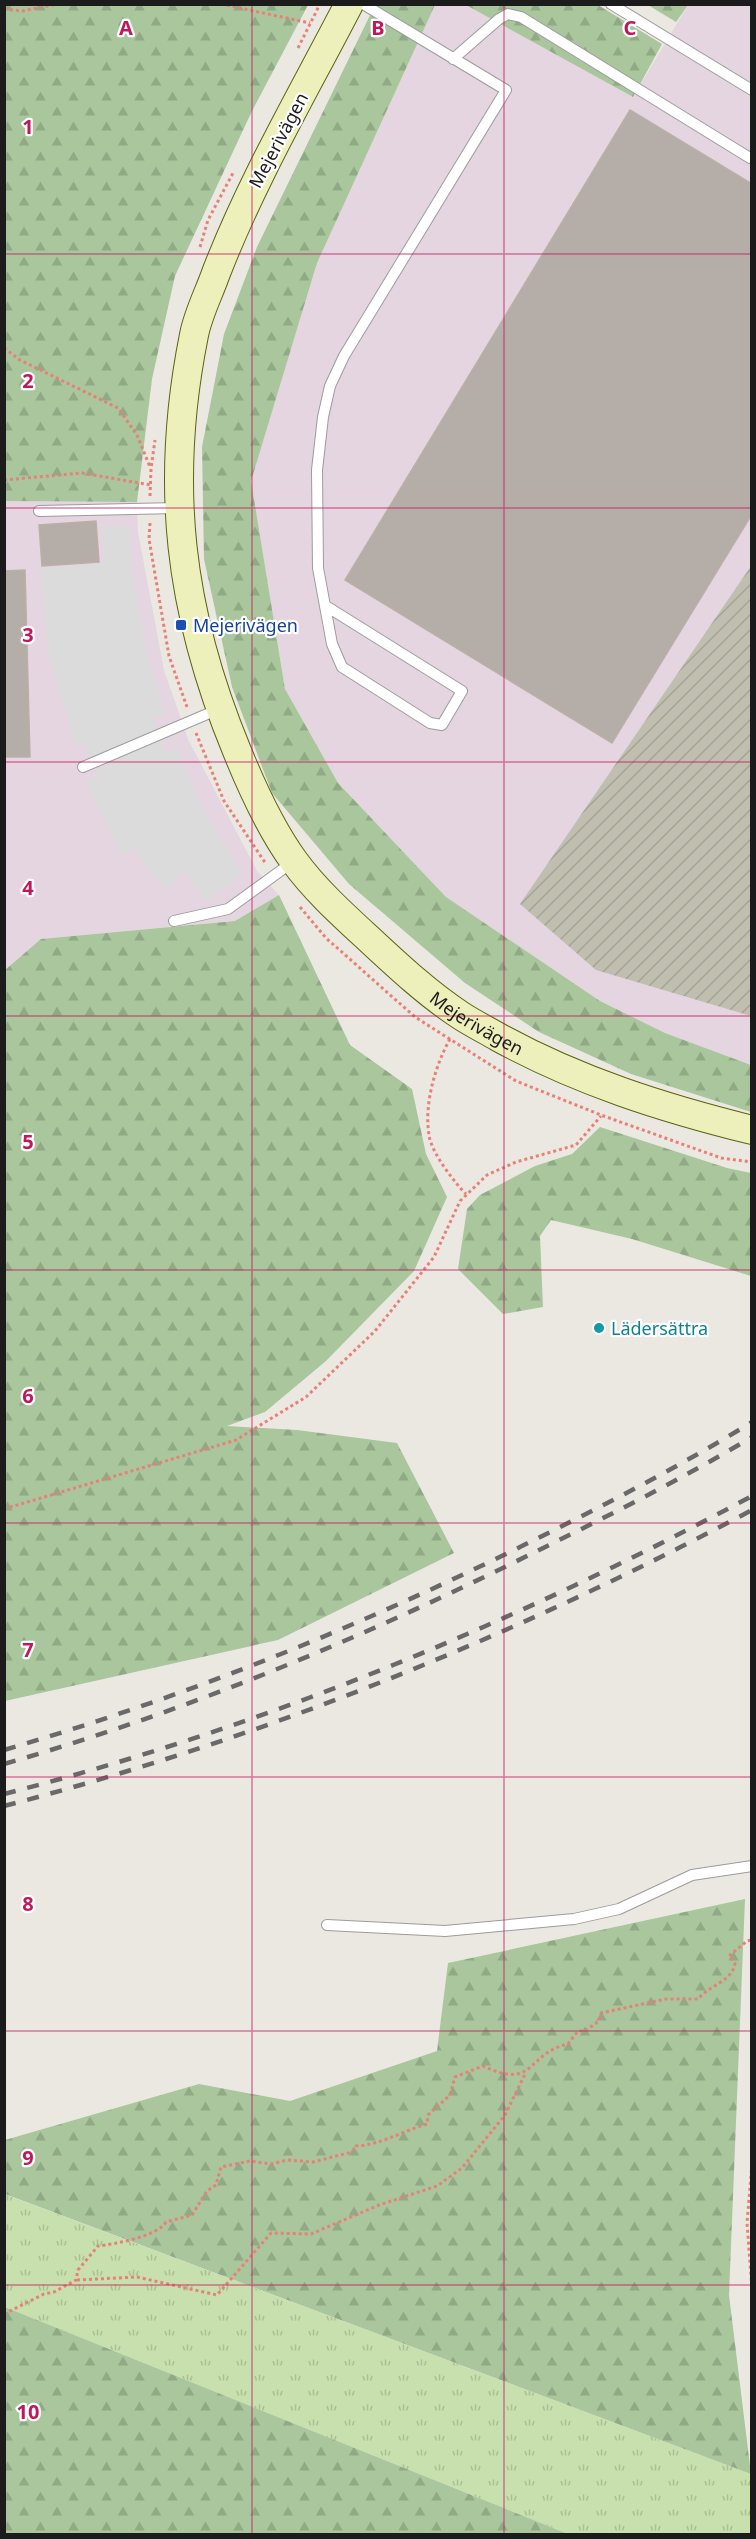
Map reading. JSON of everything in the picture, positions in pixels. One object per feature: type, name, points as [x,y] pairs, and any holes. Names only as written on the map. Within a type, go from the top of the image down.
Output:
[{"type":"street","name":"Mejerivägen","points":[[349,4],[237,219],[194,332],[179,436],[164,508],[182,554],[195,626],[219,709],[284,869],[340,912],[401,969],[455,1027],[540,1059],[597,1084],[687,1114],[752,1130]]},
{"type":"lane","points":[[326,606],[462,691],[442,725],[430,723],[342,667],[332,644],[318,568],[317,470],[323,417],[330,386],[344,357],[506,90],[363,4]]},
{"type":"lane","points":[[611,4],[752,90]]},
{"type":"lane","points":[[453,59],[499,19],[508,14],[521,17],[750,158]]},
{"type":"lane","points":[[39,511],[164,508]]},
{"type":"lane","points":[[83,767],[219,709]]},
{"type":"lane","points":[[174,921],[228,909],[284,869]]},
{"type":"lane","points":[[327,1925],[445,1931],[574,1919],[619,1909],[692,1875],[752,1866]]},
{"type":"path","points":[[4,9],[22,10],[58,4]]},
{"type":"path","points":[[221,4],[310,23]]},
{"type":"path","points":[[295,53],[320,4]]},
{"type":"path","points":[[198,253],[208,220],[236,167]]},
{"type":"path","points":[[4,348],[20,360],[118,408],[137,435],[151,469]]},
{"type":"path","points":[[156,434],[151,484],[164,508],[149,538],[169,656],[224,801],[284,869]]},
{"type":"path","points":[[4,480],[82,473],[151,484]]},
{"type":"path","points":[[296,903],[326,938],[415,1017],[455,1027],[516,1081],[601,1115],[721,1158],[752,1162]]},
{"type":"path","points":[[455,1027],[444,1050],[429,1098],[429,1136],[451,1179],[466,1195]]},
{"type":"path","points":[[4,1509],[236,1440],[306,1397],[375,1331],[434,1257],[460,1201],[466,1195],[487,1175],[516,1162],[576,1145],[601,1115]]},
{"type":"path","points":[[4,2314],[76,2280],[137,2277],[217,2295],[271,2233],[311,2234],[379,2205],[437,2186],[462,2168],[504,2115],[525,2073],[552,2048],[568,2044],[578,2031],[585,2031],[599,2021],[601,2013],[666,1999],[698,1999],[731,1973],[735,1963],[729,1956],[747,1941],[752,1940]]},
{"type":"path","points":[[76,2280],[78,2271],[98,2246],[119,2243],[134,2236],[142,2237],[162,2227],[166,2222],[192,2215],[207,2191],[216,2185],[221,2167],[250,2161],[271,2164],[287,2160],[313,2162],[352,2152],[356,2146],[370,2145],[400,2132],[427,2124],[428,2115],[450,2095],[455,2077],[483,2066],[502,2075],[525,2073]]},
{"type":"path","points":[[752,2164],[747,2223],[752,2289]]},
{"type":"shaded area","points":[[435,5],[466,5],[633,97],[688,5],[751,5],[751,1065],[665,1033],[600,1001],[446,897],[338,783],[285,689],[250,481],[317,263]]},
{"type":"shaded area","points":[[5,501],[137,502],[138,532],[164,670],[188,739],[257,871],[279,895],[235,921],[41,939],[5,970]]},
{"type":"shaded area","points":[[129,526],[131,562],[147,653],[165,714],[153,718],[166,753],[177,749],[204,811],[242,874],[207,902],[185,872],[164,890],[133,849],[123,855],[86,782],[99,776],[86,744],[76,747],[49,652],[40,569],[105,563],[101,528]]},
{"type":"shaded area","points":[[751,566],[751,1016],[596,970],[520,904]]},
{"type":"green space","points":[[4,5],[308,5],[252,111],[175,276],[152,379],[137,502],[5,501]]},
{"type":"green space","points":[[375,5],[435,5],[317,263],[251,481],[285,689],[338,783],[446,897],[600,1001],[665,1033],[751,1065],[751,1112],[631,1074],[539,1032],[465,983],[349,884],[272,793],[232,687],[204,559],[202,447],[224,334],[257,247]]},
{"type":"green space","points":[[466,5],[598,5],[662,44],[633,97]]},
{"type":"green space","points":[[648,5],[688,5],[676,22]]},
{"type":"green space","points":[[279,895],[350,1045],[412,1089],[426,1154],[447,1197],[414,1271],[326,1361],[265,1412],[227,1426],[297,1430],[397,1443],[454,1553],[278,1640],[5,1701],[5,970],[41,939],[235,921]]},
{"type":"green space","points":[[600,1127],[727,1168],[751,1173],[751,1276],[632,1239],[551,1220],[540,1236],[543,1307],[503,1314],[458,1269],[467,1209],[480,1195],[535,1166],[572,1154]]},
{"type":"green space","points":[[745,1899],[729,2295],[751,2474],[5,2194],[5,2140],[199,2084],[290,2101],[437,2051],[448,1963]]},
{"type":"green space","points":[[4,2194],[751,2474],[751,2534],[568,2534],[5,2307]]},
{"type":"green space","points":[[5,2307],[568,2534],[5,2534]]},
{"type":"building","points":[[630,110],[752,184],[752,514],[612,743],[345,580]]},
{"type":"building","points":[[96,521],[99,562],[42,566],[39,525]]},
{"type":"building","points":[[25,570],[30,757],[4,757],[4,571]]},
{"type":"railway","points":[[4,1750],[202,1685],[331,1634],[520,1547],[608,1502],[752,1422]]},
{"type":"railway","points":[[4,1764],[73,1743],[208,1696],[406,1614],[590,1525],[752,1437]]},
{"type":"railway","points":[[4,1794],[198,1737],[387,1668],[572,1587],[752,1496]]},
{"type":"railway","points":[[4,1806],[198,1749],[387,1680],[572,1600],[752,1510]]},
{"type":"place","name":"Mejerivägen","points":[[181,625]]},
{"type":"place","name":"Lädersättra","points":[[599,1328]]}]
